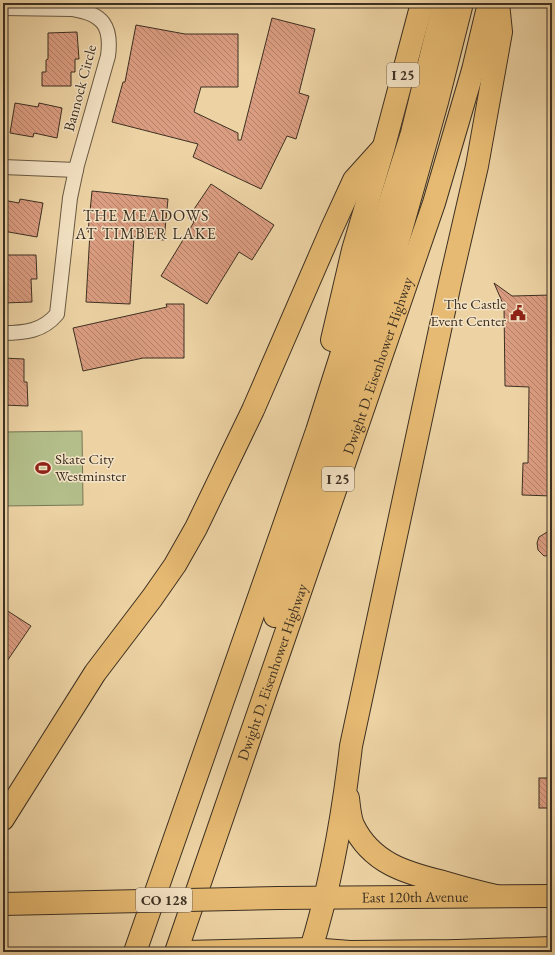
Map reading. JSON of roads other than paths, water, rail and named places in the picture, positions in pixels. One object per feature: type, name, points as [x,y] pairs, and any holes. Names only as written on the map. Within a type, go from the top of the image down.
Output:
[{"type":"main road","name":"I 25","points":[[120,952],[326,362],[353,250],[384,146],[422,3]]},
{"type":"main road","points":[[135,952],[317,431],[412,133],[444,3]]},
{"type":"main road","points":[[165,952],[197,849],[393,259],[437,102],[462,3]]},
{"type":"main road","name":"Dwight D. Eisenhower Highway","points":[[176,952],[434,203],[473,70],[489,3]]},
{"type":"main road","points":[[310,951],[326,897],[346,789],[352,746],[476,166],[501,32],[498,3]]},
{"type":"main road","points":[[4,815],[95,673],[152,598],[175,565],[189,541],[254,410],[354,180],[384,146]]},
{"type":"main road","points":[[346,789],[352,824],[370,848],[383,861],[400,870],[416,875],[496,896]]},
{"type":"main road","name":"East 120th Avenue","points":[[3,904],[326,897],[552,896]]},
{"type":"main road","points":[[185,952],[262,950],[350,952],[453,951],[552,948]]},
{"type":"street","name":"Bannock Circle","points":[[3,8],[84,10],[101,20],[108,32],[110,43],[108,56],[76,170],[70,198],[58,314],[51,321],[38,329],[3,333]]},
{"type":"street","points":[[3,167],[76,170]]},
{"type":"place","name":"The Castle Event Center","points":[[518,313]]},
{"type":"place","name":"Skate City Westminster","points":[[43,468]]},
{"type":"district","name":"THE MEADOWS AT TIMBER LAKE","points":[[146,224]]}]
